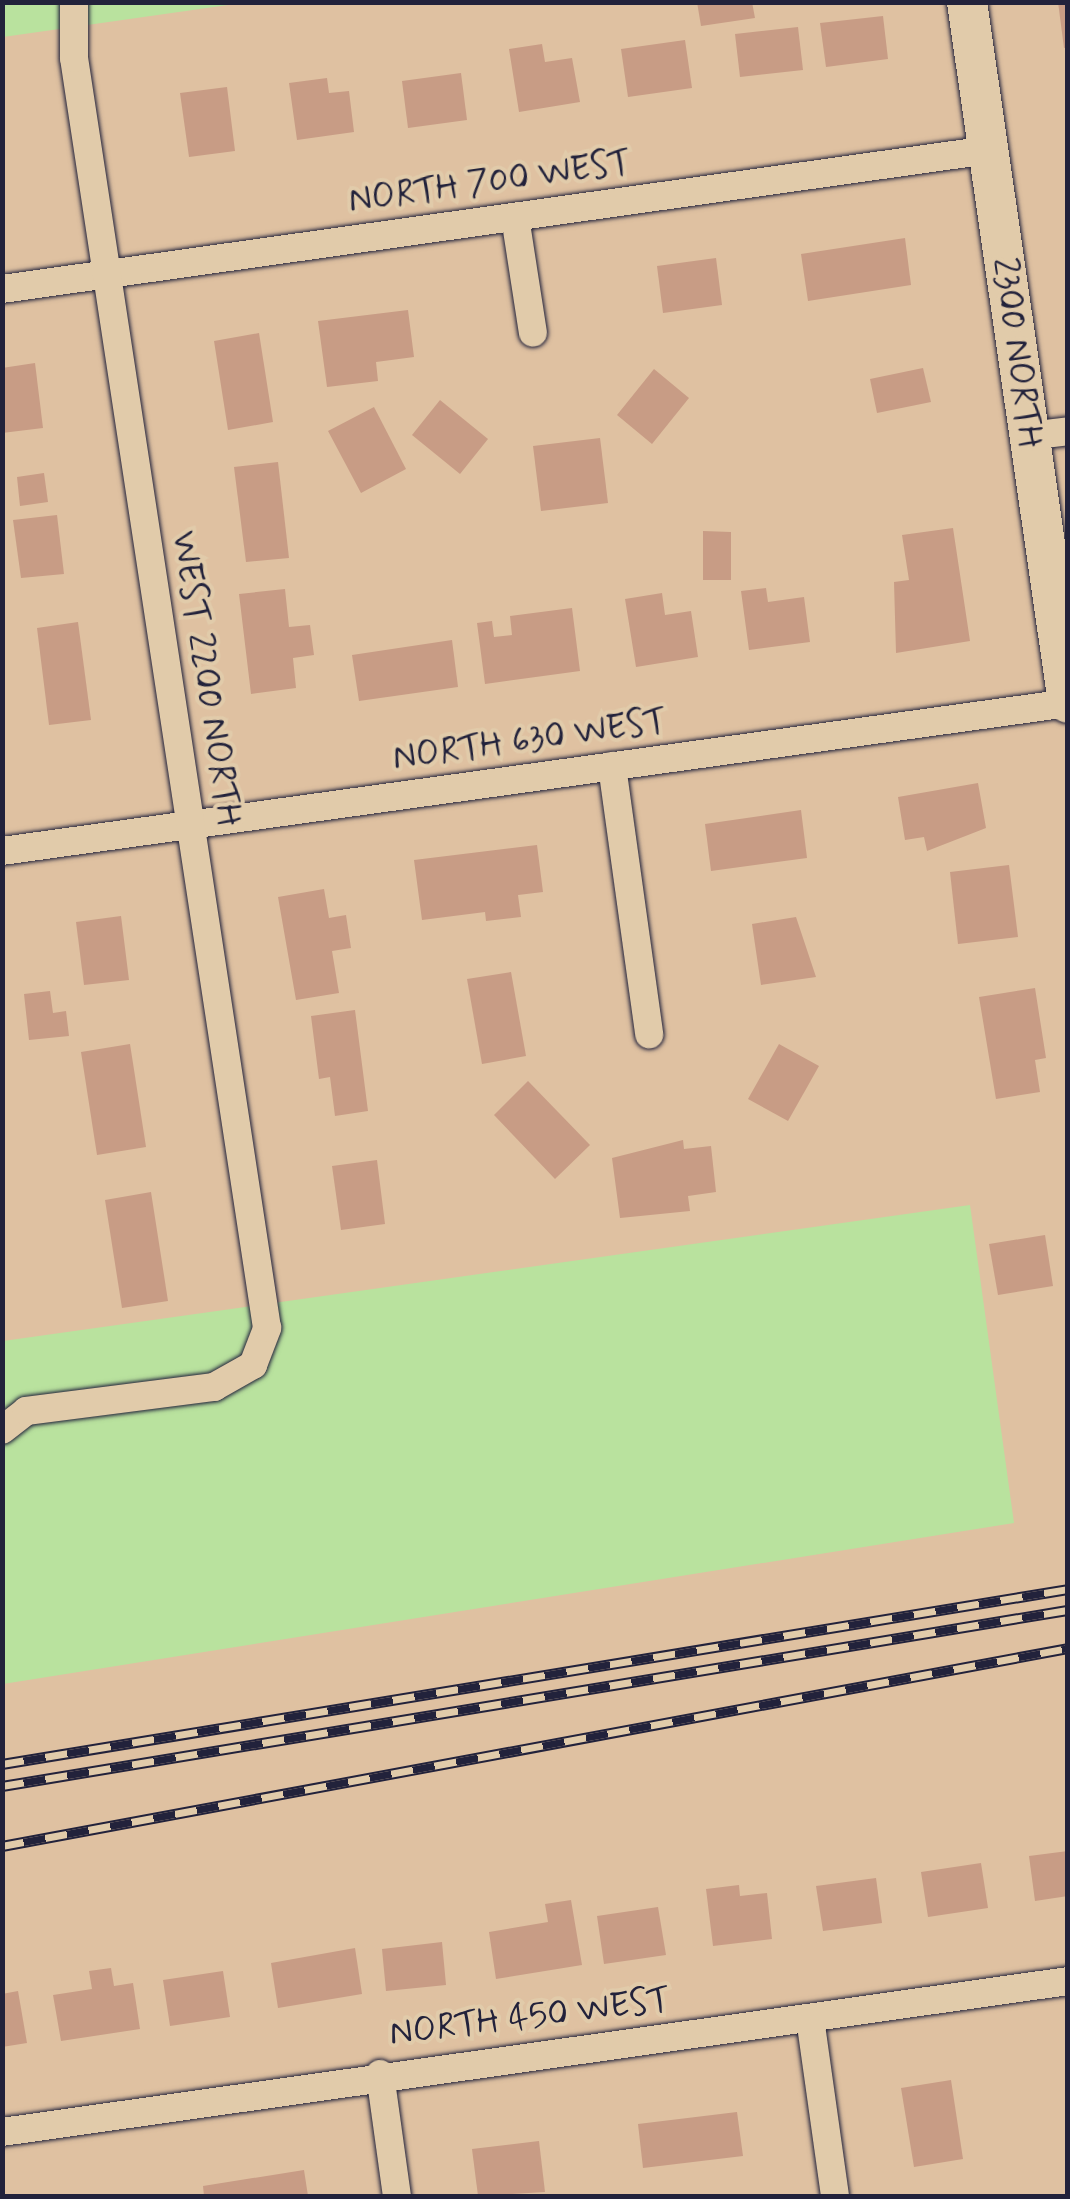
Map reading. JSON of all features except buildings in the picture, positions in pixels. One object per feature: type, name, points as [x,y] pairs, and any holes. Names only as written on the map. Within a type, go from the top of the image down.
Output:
[{"type":"street","name":"WEST 2200 NORTH","points":[[2,1430],[26,1411],[214,1387],[253,1365],[267,1328],[74,58],[74,2]]},
{"type":"street","name":"2300 NORTH","points":[[967,2],[988,150],[1048,434],[1068,703]]},
{"type":"street","name":"NORTH 700 WEST","points":[[2,289],[988,150]]},
{"type":"street","points":[[515,216],[533,333]]},
{"type":"street","name":"NORTH 630 WEST","points":[[2,851],[1068,703]]},
{"type":"street","points":[[612,766],[649,1034]]},
{"type":"street","name":"NORTH 450 WEST","points":[[2,2132],[380,2074],[1068,1981]]},
{"type":"street","points":[[810,2018],[834,2196]]},
{"type":"street","points":[[380,2074],[396,2196]]},
{"type":"green space","points":[[3,2],[242,3],[3,37]]},
{"type":"green space","points":[[970,1205],[1014,1523],[3,1684],[3,1341]]},
{"type":"railway","points":[[2,1764],[1068,1589]]},
{"type":"railway","points":[[2,1786],[1068,1610]]},
{"type":"railway","points":[[2,1846],[1068,1648]]}]
